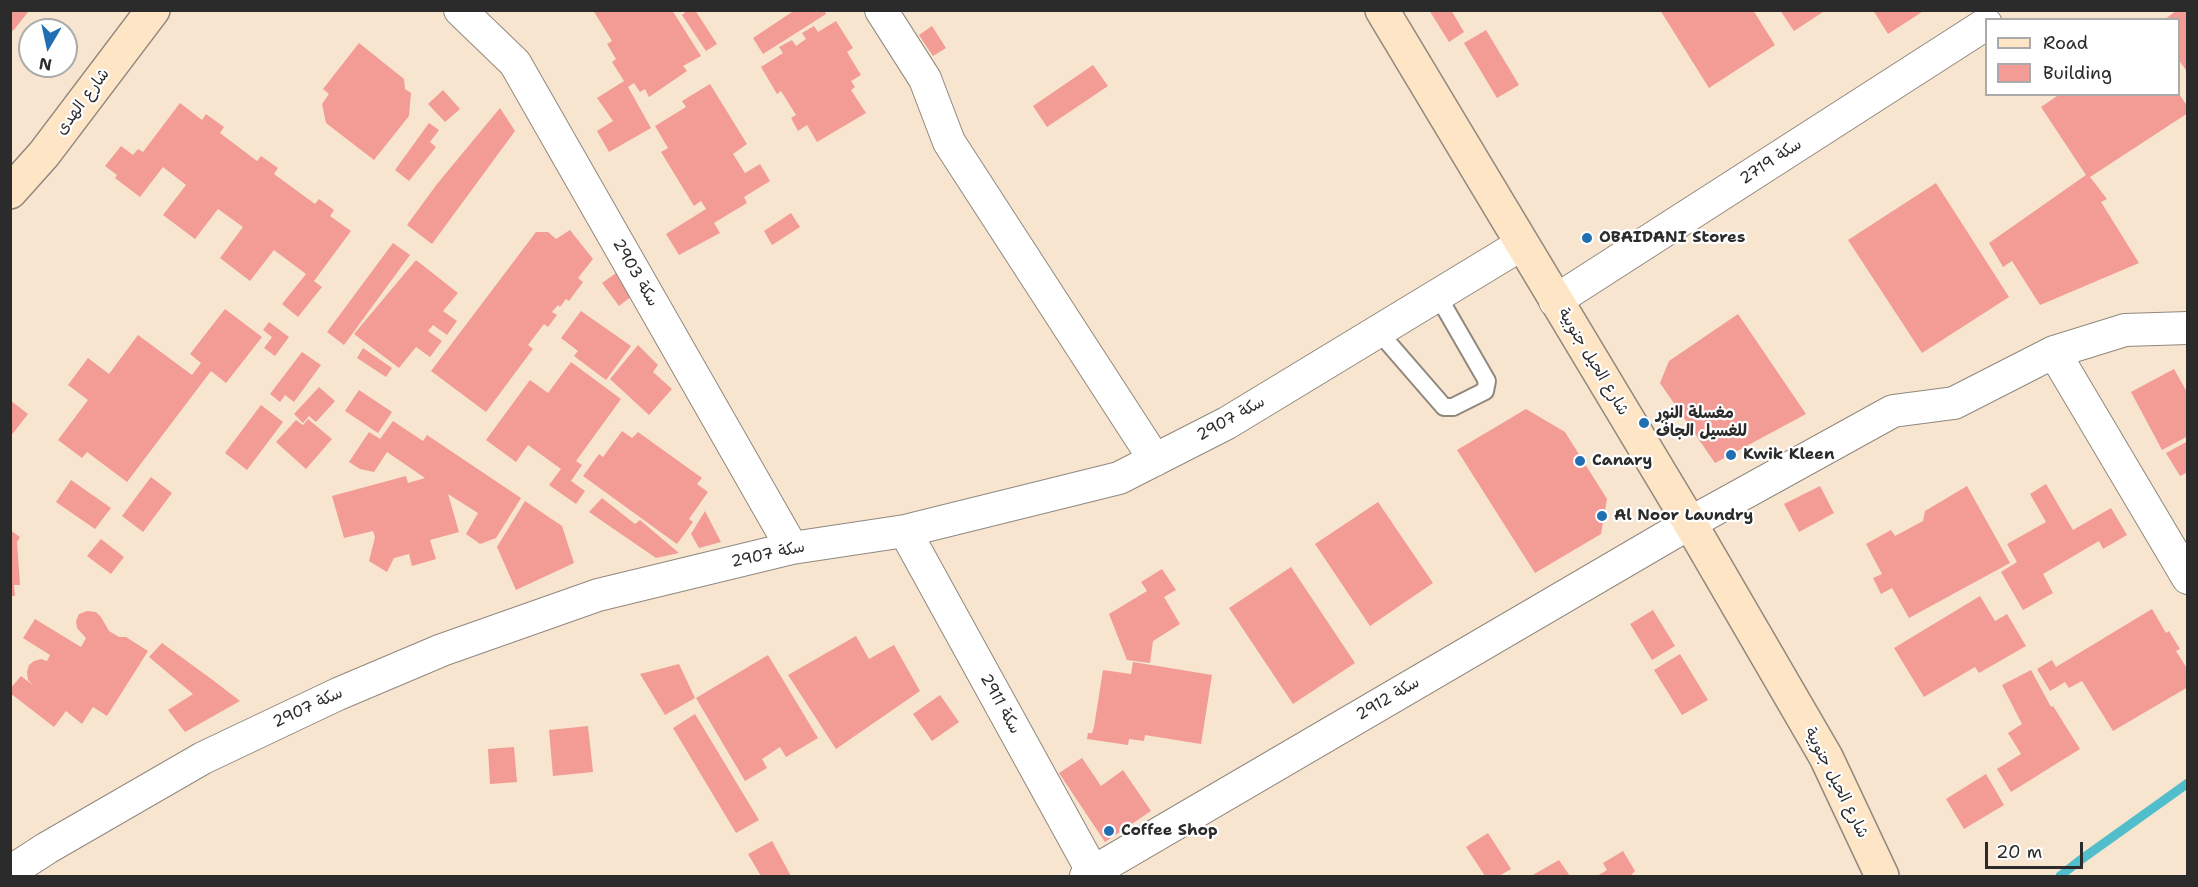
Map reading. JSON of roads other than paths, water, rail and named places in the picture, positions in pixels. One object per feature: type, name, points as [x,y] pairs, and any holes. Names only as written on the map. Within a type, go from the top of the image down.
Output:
[{"type":"street","name":"شارع الهدى","points":[[10,192],[44,154],[153,10]]},
{"type":"street","name":"سكة 2903","points":[[460,10],[515,63],[792,548]]},
{"type":"street","points":[[881,10],[925,79],[949,142],[1155,460]]},
{"type":"street","name":"شارع الحيل جنوبية","points":[[1382,10],[1690,523],[1826,757],[1882,876]]},
{"type":"street","name":"سكة 2719","points":[[1556,301],[1985,25]]},
{"type":"street","name":"سكة 2907","points":[[10,872],[47,848],[203,758],[338,694],[442,650],[598,595],[792,548],[905,531],[1119,478],[1227,423],[1522,244]]},
{"type":"street","name":"سكة 2912","points":[[1091,875],[1690,523],[1893,411],[1954,403],[2054,352],[2125,330],[2187,328]]},
{"type":"street","points":[[2054,352],[2187,578]]},
{"type":"street","name":"سكة 2911","points":[[905,531],[1091,875]]},
{"type":"lane","points":[[1378,332],[1444,407],[1453,406],[1485,391],[1487,381],[1438,296]]},
{"type":"waterway","points":[[2060,876],[2188,783]]},
{"type":"place","name":"OBAIDANI Stores","points":[[1587,238]]},
{"type":"place","name":"مغسلة النور للغسيل الجاف","points":[[1644,423]]},
{"type":"place","name":"Kwik Kleen","points":[[1731,455]]},
{"type":"place","name":"Canary","points":[[1580,461]]},
{"type":"place","name":"Al Noor Laundry","points":[[1602,516]]},
{"type":"place","name":"Coffee Shop","points":[[1109,831]]}]
